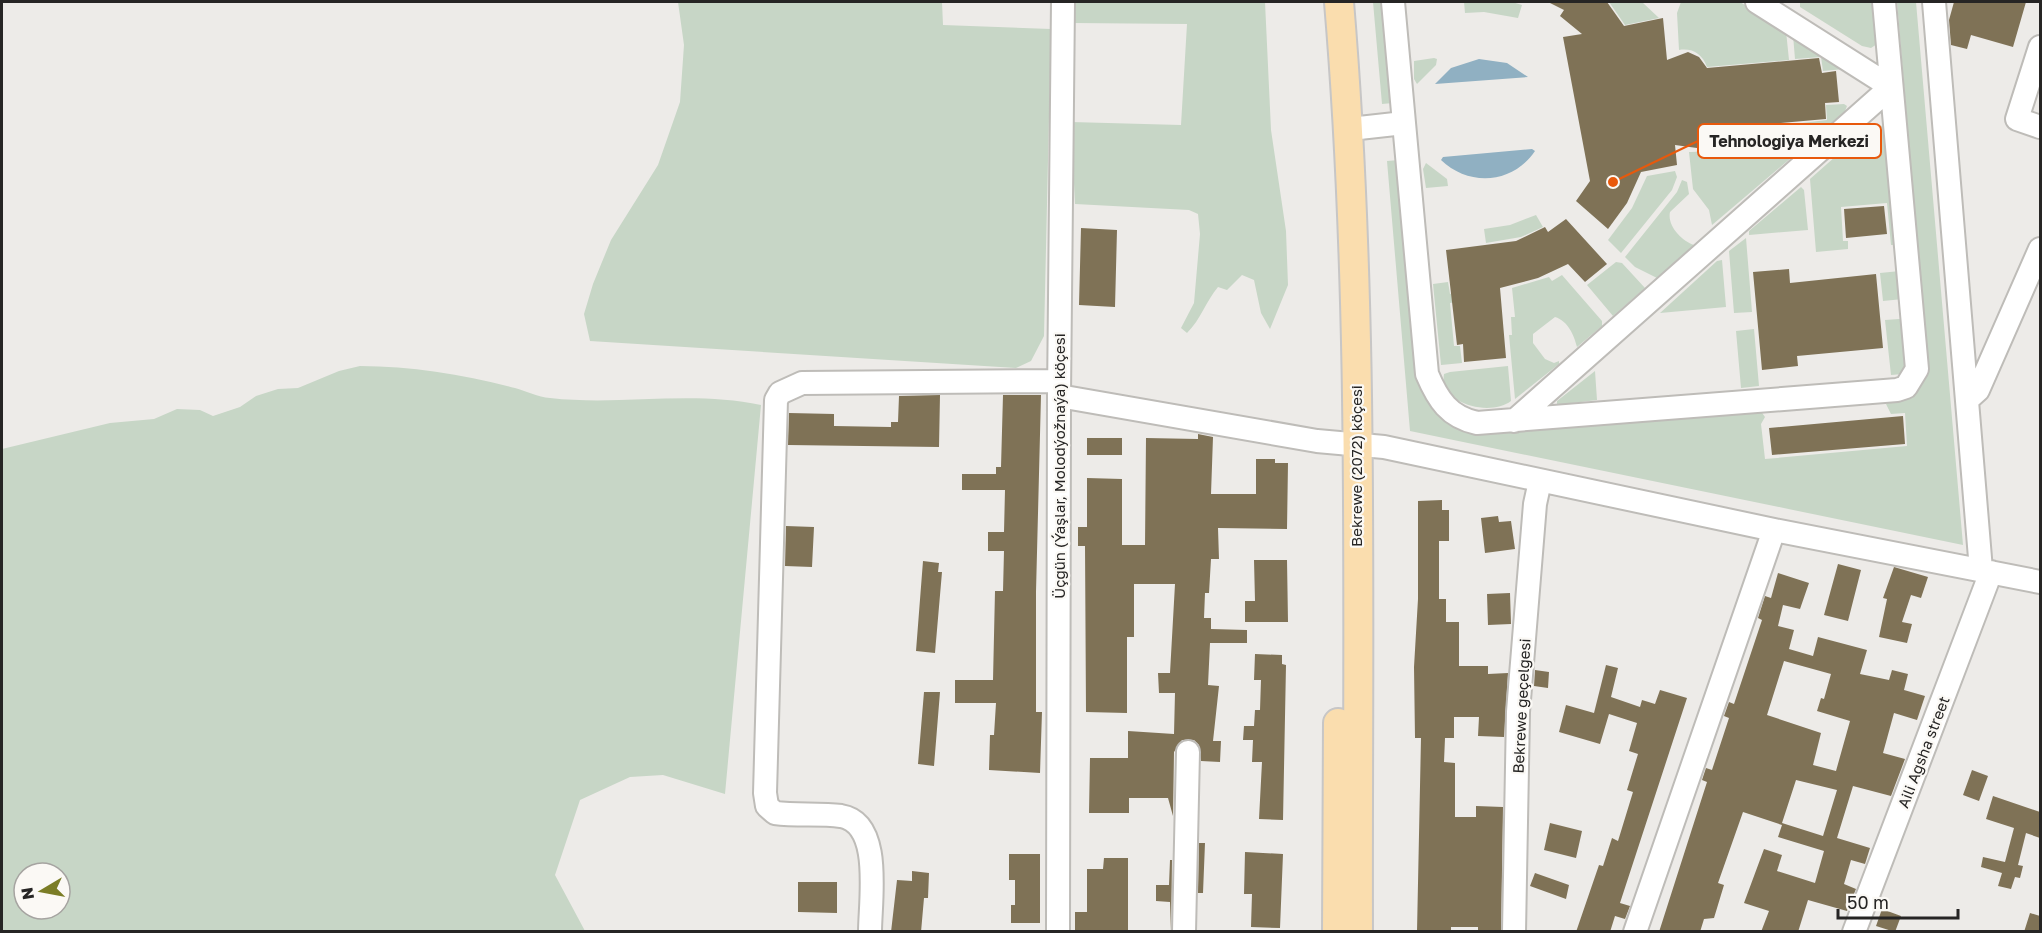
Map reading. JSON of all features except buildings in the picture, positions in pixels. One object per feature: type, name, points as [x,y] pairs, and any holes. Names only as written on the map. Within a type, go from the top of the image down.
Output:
[{"type":"main road","name":"Bekrewe (2072) köçesi","points":[[1323,2],[1331,92],[1347,443],[1358,932]]},
{"type":"main road","name":"Bekrewe (2072) köçesi","points":[[1337,932],[1347,443],[1350,129],[1339,2]]},
{"type":"street","name":"Üçgün (Ýaşlar, Molodýožnaýa) köçesi","points":[[1058,932],[1059,389],[1063,2]]},
{"type":"street","points":[[1393,2],[1427,374],[1444,406],[1455,416],[1477,423],[1897,390],[1906,387],[1917,369],[1884,2]]},
{"type":"street","points":[[1757,2],[1891,87]]},
{"type":"street","points":[[1934,2],[1968,399],[1986,571]]},
{"type":"street","points":[[2040,47],[2017,119],[2040,127]]},
{"type":"street","points":[[1514,421],[1891,87]]},
{"type":"street","points":[[1350,129],[1404,123]]},
{"type":"street","points":[[1968,399],[1978,390],[2040,249]]},
{"type":"street","points":[[870,932],[871,865],[868,839],[862,827],[853,819],[840,816],[776,813],[767,806],[765,792],[776,400],[780,393],[801,383],[1059,389],[1347,443],[1384,447],[1774,530],[2040,582]]},
{"type":"street","name":"Bekrewe geçelgesi","points":[[1514,932],[1518,712],[1535,504],[1540,481]]},
{"type":"street","points":[[1635,932],[1774,530]]},
{"type":"street","name":"Aili Agsha street","points":[[1854,932],[1986,571]]},
{"type":"street","points":[[1184,932],[1188,752]]},
{"type":"green space","points":[[678,2],[942,2],[943,25],[1051,29],[1044,336],[1031,361],[1016,368],[590,341],[584,314],[593,284],[611,240],[658,165],[680,102],[684,45]]},
{"type":"green space","points":[[1074,2],[1265,2],[1271,130],[1286,231],[1288,285],[1270,329],[1261,313],[1254,280],[1242,275],[1227,290],[1218,287],[1187,333],[1181,328],[1194,303],[1200,234],[1198,214],[1189,210],[1075,204],[1071,122],[1181,125],[1187,24],[1074,23]]},
{"type":"green space","points":[[1373,2],[1384,2],[1393,103],[1382,104]]},
{"type":"green space","points":[[1464,2],[1512,2],[1522,5],[1518,18],[1484,12],[1465,13]]},
{"type":"green space","points":[[1609,2],[1642,2],[1659,18],[1625,25]]},
{"type":"green space","points":[[1681,2],[1740,2],[1786,31],[1789,60],[1707,67],[1696,53],[1679,50],[1677,13]]},
{"type":"green space","points":[[1800,2],[1874,2],[1877,44],[1871,48],[1862,46],[1800,7]]},
{"type":"green space","points":[[1897,2],[1916,2],[1963,545],[1410,431],[1387,161],[1399,160],[1418,378],[1428,401],[1445,420],[1760,410],[1765,417],[1761,424],[1765,459],[1907,446],[1905,413],[1891,414],[1886,404],[1926,375],[1928,368]]},
{"type":"green space","points":[[1793,35],[1844,69],[1823,71],[1821,57],[1795,59]]},
{"type":"green space","points":[[1437,59],[1436,65],[1417,84],[1414,79],[1414,61]]},
{"type":"green space","points":[[1844,104],[1847,106],[1845,111],[1804,147],[1802,123],[1827,120],[1826,105]]},
{"type":"green space","points":[[1795,123],[1798,152],[1712,225],[1709,210],[1693,189],[1689,152],[1699,151],[1706,147],[1714,130]]},
{"type":"green space","points":[[1870,126],[1885,127],[1897,245],[1891,245],[1887,203],[1841,207],[1843,241],[1848,241],[1848,249],[1816,252],[1810,179]]},
{"type":"green space","points":[[1426,163],[1447,179],[1448,186],[1426,188],[1423,169]]},
{"type":"green space","points":[[1675,171],[1677,177],[1672,190],[1621,253],[1608,240],[1632,208],[1647,176]]},
{"type":"green space","points":[[1682,180],[1687,182],[1689,194],[1670,212],[1670,217],[1676,232],[1694,245],[1657,278],[1635,267],[1625,257],[1677,192]]},
{"type":"green space","points":[[1801,187],[1804,190],[1808,230],[1749,235],[1749,231]]},
{"type":"green space","points":[[1536,215],[1543,227],[1521,237],[1486,243],[1484,229],[1510,225]]},
{"type":"green space","points":[[1746,238],[1752,312],[1734,313],[1729,251]]},
{"type":"green space","points":[[1722,260],[1726,307],[1660,313],[1717,261]]},
{"type":"green space","points":[[1616,262],[1622,263],[1645,288],[1613,316],[1587,285]]},
{"type":"green space","points":[[1900,271],[1903,299],[1883,301],[1880,273]]},
{"type":"green space","points":[[1562,275],[1602,321],[1602,326],[1577,347],[1567,325],[1555,317],[1533,334],[1533,343],[1545,359],[1554,363],[1559,361],[1559,364],[1515,399],[1509,335],[1512,335],[1511,317],[1515,317],[1512,288],[1549,277],[1552,281]]},
{"type":"green space","points":[[1448,282],[1450,294],[1455,293],[1456,302],[1450,303],[1454,346],[1460,346],[1462,363],[1441,365],[1433,284]]},
{"type":"green space","points":[[1885,320],[1903,320],[1908,361],[1903,374],[1891,375]]},
{"type":"green space","points":[[1754,329],[1759,386],[1741,388],[1736,331]]},
{"type":"green space","points":[[360,366],[380,366],[477,379],[550,398],[603,400],[682,398],[761,405],[725,794],[663,775],[630,777],[580,800],[555,875],[585,931],[2,931],[2,449],[110,423],[154,419],[177,409],[200,410],[213,416],[240,407],[256,396],[278,389],[298,388],[339,371]]},
{"type":"green space","points":[[1508,366],[1511,401],[1502,406],[1491,408],[1468,405],[1449,393],[1445,384],[1444,374],[1450,372]]},
{"type":"green space","points":[[1595,371],[1597,400],[1557,405],[1557,401]]},
{"type":"water","points":[[1479,59],[1507,63],[1528,77],[1435,84],[1451,68]]},
{"type":"water","points":[[1532,149],[1535,151],[1515,170],[1490,178],[1464,175],[1441,160],[1443,157]]},
{"type":"place","name":"Tehnologiya Merkezi","points":[[1613,182]]}]
